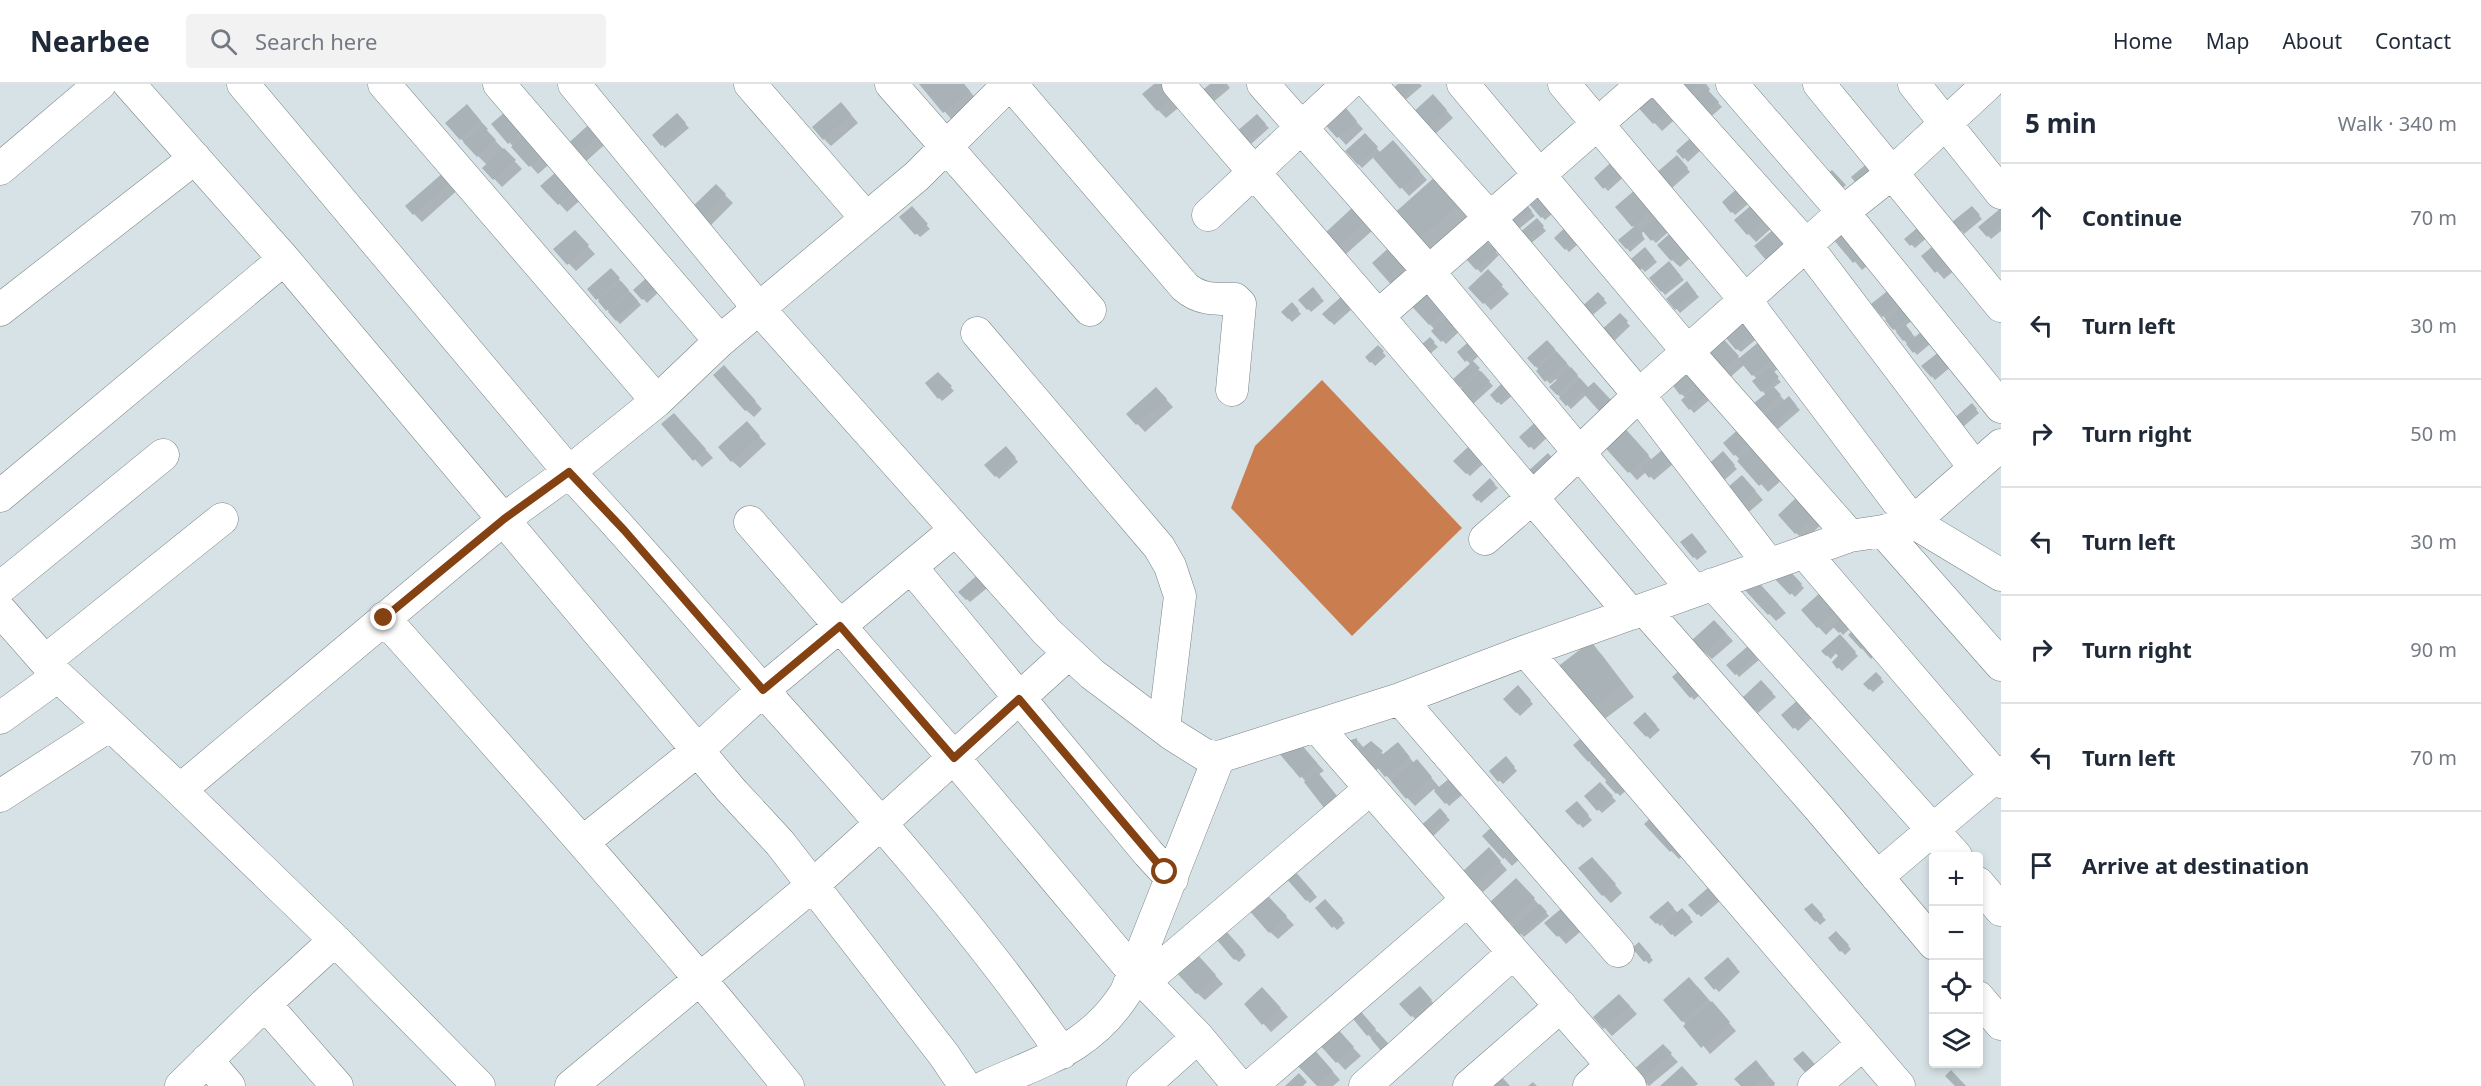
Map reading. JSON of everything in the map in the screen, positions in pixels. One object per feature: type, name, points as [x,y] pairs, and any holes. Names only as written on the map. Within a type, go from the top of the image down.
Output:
[{"type":"street","points":[[0,169],[100,84]]},
{"type":"street","points":[[129,84],[284,259],[731,790],[780,843],[964,1077],[1052,1038],[1090,1035],[1114,1012],[1126,992],[1129,964],[1162,868],[1212,756]]},
{"type":"street","points":[[243,84],[569,472],[624,530],[882,823],[1052,1038]]},
{"type":"street","points":[[384,84],[657,401]]},
{"type":"street","points":[[499,84],[720,341]]},
{"type":"street","points":[[574,84],[760,310],[1047,632],[1092,674],[1169,732],[1212,756],[1317,727],[1400,699],[1526,651],[1850,536],[1883,531],[1913,522],[2001,445]]},
{"type":"street","points":[[750,84],[866,218]]},
{"type":"street","points":[[891,84],[1089,310]]},
{"type":"street","points":[[180,790],[504,519],[569,472],[657,401],[720,341],[760,310],[917,176],[1010,84],[1185,287],[1193,294],[1240,304],[1232,390]]},
{"type":"street","points":[[1178,84],[1532,498],[1638,612],[1877,877],[1929,938]]},
{"type":"street","points":[[1263,84],[1429,272],[1580,452],[1703,587],[1952,852]]},
{"type":"street","points":[[1208,215],[1348,84]]},
{"type":"street","points":[[1370,84],[1490,218],[1639,395],[1769,564]]},
{"type":"street","points":[[1462,84],[1688,352],[1850,536]]},
{"type":"street","points":[[1564,84],[1746,301],[1913,522],[2001,575]]},
{"type":"street","points":[[1378,316],[1643,84]]},
{"type":"street","points":[[1662,84],[1806,245],[1975,468]]},
{"type":"street","points":[[1732,84],[1843,212],[2001,407]]},
{"type":"street","points":[[1819,84],[2001,306]]},
{"type":"street","points":[[1914,84],[2001,193]]},
{"type":"street","points":[[1485,539],[1532,498],[1639,395],[1843,212],[1891,174],[1988,84]]},
{"type":"street","points":[[1993,84],[2001,94]]},
{"type":"street","points":[[0,310],[195,158]]},
{"type":"street","points":[[0,496],[284,259]]},
{"type":"street","points":[[977,333],[1159,547],[1170,566],[1180,596],[1169,732]]},
{"type":"street","points":[[0,588],[163,455]]},
{"type":"street","points":[[0,718],[51,668],[222,519]]},
{"type":"street","points":[[750,522],[1129,964],[1198,1037],[1239,1086]]},
{"type":"street","points":[[583,842],[698,750],[763,690],[955,530]]},
{"type":"street","points":[[1883,531],[2001,665]]},
{"type":"street","points":[[1804,552],[1999,777],[1877,877]]},
{"type":"street","points":[[911,567],[1162,868]]},
{"type":"street","points":[[0,610],[51,668],[335,940],[479,1086]]},
{"type":"street","points":[[384,618],[583,842],[700,978],[788,1086]]},
{"type":"street","points":[[1526,651],[1899,1086]]},
{"type":"street","points":[[571,1086],[813,885],[1069,653]]},
{"type":"street","points":[[1400,699],[1617,951]]},
{"type":"street","points":[[0,796],[110,724]]},
{"type":"street","points":[[1317,727],[1621,1076],[1589,1086]]},
{"type":"street","points":[[1129,964],[1370,789]]},
{"type":"street","points":[[1983,890],[2001,910]]},
{"type":"street","points":[[1251,1086],[1467,901]]},
{"type":"street","points":[[181,1086],[335,940]]},
{"type":"street","points":[[1365,1086],[1513,953]]},
{"type":"street","points":[[265,1004],[337,1086]]},
{"type":"street","points":[[1983,1004],[2001,1024]]},
{"type":"street","points":[[1469,1086],[1561,1006]]},
{"type":"street","points":[[1143,1086],[1198,1037]]},
{"type":"street","points":[[1814,1086],[1863,1044]]},
{"type":"street","points":[[207,1060],[230,1086]]},
{"type":"shaded area","points":[[1322,380],[1462,528],[1352,636],[1231,508],[1255,446]]},
{"type":"building","points":[[919,84],[964,84],[970,91],[943,113]]},
{"type":"building","points":[[1154,84],[1177,84],[1182,90],[1157,111],[1142,94]]},
{"type":"building","points":[[1210,84],[1227,84],[1207,102],[1199,93]]},
{"type":"building","points":[[1398,84],[1416,84],[1399,100],[1390,91]]},
{"type":"building","points":[[1670,84],[1700,84],[1683,99]]},
{"type":"building","points":[[1657,85],[1675,105],[1653,124],[1635,104]]},
{"type":"building","points":[[1706,88],[1719,102],[1703,118],[1689,103]]},
{"type":"building","points":[[1433,94],[1447,110],[1424,129],[1411,114]]},
{"type":"building","points":[[1340,101],[1357,121],[1337,138],[1320,119]]},
{"type":"building","points":[[841,102],[851,114],[823,140],[812,127]]},
{"type":"building","points":[[467,104],[481,121],[460,140],[445,123]]},
{"type":"building","points":[[511,107],[528,126],[508,144],[491,124]]},
{"type":"building","points":[[677,113],[686,123],[661,146],[652,135]]},
{"type":"building","points":[[1257,114],[1266,124],[1245,143],[1236,132]]},
{"type":"building","points":[[596,118],[605,129],[573,158],[563,148]]},
{"type":"building","points":[[482,125],[496,140],[477,157],[463,142]]},
{"type":"building","points":[[530,130],[548,151],[529,167],[511,147]]},
{"type":"building","points":[[1365,133],[1378,147],[1358,165],[1345,151]]},
{"type":"building","points":[[1695,134],[1703,142],[1683,159],[1676,151]]},
{"type":"building","points":[[1393,140],[1420,171],[1400,189],[1373,158]]},
{"type":"building","points":[[504,148],[516,160],[493,180],[482,168]]},
{"type":"building","points":[[1677,155],[1688,168],[1667,186],[1656,173]]},
{"type":"building","points":[[1617,157],[1627,168],[1603,189],[1594,178]]},
{"type":"building","points":[[1870,161],[1878,170],[1859,187],[1851,177]]},
{"type":"building","points":[[563,166],[580,185],[558,205],[540,186]]},
{"type":"building","points":[[1832,170],[1846,185],[1837,193],[1823,177]]},
{"type":"building","points":[[445,171],[453,180],[413,215],[405,206]]},
{"type":"building","points":[[1437,175],[1461,202],[1414,244],[1390,217]]},
{"type":"building","points":[[716,184],[726,194],[701,219],[690,209]]},
{"type":"building","points":[[1742,184],[1751,195],[1731,213],[1722,202]]},
{"type":"building","points":[[1636,189],[1653,209],[1632,227],[1615,207]]},
{"type":"building","points":[[1545,191],[1556,204],[1541,218],[1529,204]]},
{"type":"building","points":[[1523,200],[1532,211],[1510,230],[1501,218]]},
{"type":"building","points":[[1755,202],[1768,217],[1747,235],[1734,220]]},
{"type":"building","points":[[912,206],[928,224],[915,235],[899,217]]},
{"type":"building","points":[[1972,206],[1980,215],[1960,231],[1952,222]]},
{"type":"building","points":[[1353,207],[1366,221],[1337,248],[1324,234]]},
{"type":"building","points":[[2001,208],[2001,225],[1987,237],[1978,227]]},
{"type":"building","points":[[1663,211],[1673,222],[1651,241],[1642,230]]},
{"type":"building","points":[[1537,218],[1544,226],[1520,247],[1513,238]]},
{"type":"building","points":[[1571,222],[1582,233],[1565,250],[1554,238]]},
{"type":"building","points":[[1922,224],[1928,231],[1910,246],[1904,239]]},
{"type":"building","points":[[1635,226],[1643,235],[1626,249],[1618,240]]},
{"type":"building","points":[[1677,227],[1691,243],[1671,261],[1657,245]]},
{"type":"building","points":[[1775,228],[1793,248],[1772,267],[1754,246]]},
{"type":"building","points":[[1846,228],[1867,252],[1853,263],[1833,239]]},
{"type":"building","points":[[575,230],[589,245],[567,265],[553,249]]},
{"type":"building","points":[[1486,240],[1497,251],[1476,270],[1466,259]]},
{"type":"building","points":[[1940,240],[1954,257],[1935,273],[1921,256]]},
{"type":"building","points":[[1393,244],[1417,271],[1396,290],[1372,263]]},
{"type":"building","points":[[1645,247],[1654,258],[1640,270],[1631,259]]},
{"type":"building","points":[[1669,261],[1681,276],[1661,292],[1649,278]]},
{"type":"building","points":[[611,268],[620,278],[596,300],[587,289]]},
{"type":"building","points":[[1488,269],[1503,285],[1483,304],[1468,288]]},
{"type":"building","points":[[653,272],[663,282],[642,300],[633,290]]},
{"type":"building","points":[[621,281],[629,290],[606,311],[598,301]]},
{"type":"building","points":[[1428,281],[1451,306],[1429,325],[1407,301]]},
{"type":"building","points":[[1687,281],[1696,293],[1675,310],[1666,299]]},
{"type":"building","points":[[1313,287],[1321,297],[1307,310],[1298,300]]},
{"type":"building","points":[[1890,289],[1901,301],[1882,317],[1871,304]]},
{"type":"building","points":[[630,292],[638,301],[616,321],[608,312]]},
{"type":"building","points":[[1598,292],[1605,299],[1585,316],[1579,309]]},
{"type":"building","points":[[1343,295],[1351,304],[1330,322],[1322,314]]},
{"type":"building","points":[[1292,302],[1299,310],[1288,319],[1281,312]]},
{"type":"building","points":[[1904,305],[1912,314],[1893,330],[1885,320]]},
{"type":"building","points":[[1453,311],[1463,322],[1441,342],[1431,331]]},
{"type":"building","points":[[1620,313],[1628,321],[1607,341],[1599,332]]},
{"type":"building","points":[[1748,319],[1758,331],[1736,350],[1726,338]]},
{"type":"building","points":[[1905,324],[1912,333],[1903,341],[1896,332]]},
{"type":"building","points":[[1926,328],[1933,336],[1913,353],[1906,344]]},
{"type":"building","points":[[1719,334],[1739,356],[1717,374],[1698,353]]},
{"type":"building","points":[[1475,336],[1484,345],[1465,362],[1457,352]]},
{"type":"building","points":[[1430,337],[1435,342],[1418,358],[1413,352]]},
{"type":"building","points":[[1547,340],[1555,349],[1535,367],[1527,358]]},
{"type":"building","points":[[1760,341],[1774,358],[1752,376],[1738,359]]},
{"type":"building","points":[[1378,345],[1384,351],[1370,363],[1365,357]]},
{"type":"building","points":[[1940,351],[1950,362],[1931,377],[1921,366]]},
{"type":"building","points":[[1557,352],[1567,363],[1545,382],[1536,371]]},
{"type":"building","points":[[1473,361],[1480,368],[1460,387],[1453,379]]},
{"type":"building","points":[[1694,364],[1704,375],[1680,395],[1671,383]]},
{"type":"building","points":[[724,365],[756,401],[745,411],[713,375]]},
{"type":"building","points":[[1571,367],[1578,375],[1557,395],[1549,387]]},
{"type":"building","points":[[1770,367],[1779,377],[1761,392],[1752,381]]},
{"type":"building","points":[[1481,371],[1490,381],[1469,401],[1459,391]]},
{"type":"building","points":[[938,372],[952,386],[938,399],[925,383]]},
{"type":"building","points":[[1580,378],[1588,387],[1594,382],[1612,401],[1600,412],[1582,392],[1566,406],[1559,398]]},
{"type":"building","points":[[1504,381],[1512,389],[1497,403],[1490,395]]},
{"type":"building","points":[[1703,382],[1711,392],[1689,410],[1681,400]]},
{"type":"building","points":[[1156,387],[1167,399],[1136,425],[1126,414]]},
{"type":"building","points":[[1774,387],[1781,395],[1761,412],[1754,403]]},
{"type":"building","points":[[1789,396],[1797,406],[1773,426],[1765,416]]},
{"type":"building","points":[[1972,403],[1977,409],[1959,425],[1953,419]]},
{"type":"building","points":[[674,413],[706,449],[693,461],[661,424]]},
{"type":"building","points":[[1542,416],[1552,427],[1529,448],[1519,437]]},
{"type":"building","points":[[747,421],[760,436],[731,462],[718,447]]},
{"type":"building","points":[[1621,424],[1649,455],[1628,473],[1600,442]]},
{"type":"building","points":[[1742,426],[1753,439],[1734,456],[1723,443]]},
{"type":"building","points":[[1756,445],[1778,470],[1759,486],[1737,461]]},
{"type":"building","points":[[1006,446],[1016,458],[995,477],[984,465]]},
{"type":"building","points":[[1468,447],[1481,460],[1466,474],[1453,461]]},
{"type":"building","points":[[1662,450],[1671,459],[1649,478],[1641,468]]},
{"type":"building","points":[[1723,451],[1735,465],[1715,482],[1703,469]]},
{"type":"building","points":[[1548,453],[1557,463],[1535,483],[1526,473]]},
{"type":"building","points":[[1742,475],[1756,491],[1735,509],[1721,493]]},
{"type":"building","points":[[1490,478],[1495,484],[1477,501],[1472,495]]},
{"type":"building","points":[[1797,497],[1814,516],[1795,534],[1778,515]]},
{"type":"building","points":[[1692,533],[1704,548],[1693,558],[1680,542]]},
{"type":"building","points":[[1786,567],[1802,584],[1790,595],[1774,578]]},
{"type":"building","points":[[982,571],[989,580],[966,600],[958,592]]},
{"type":"building","points":[[1753,576],[1779,605],[1768,615],[1742,587]]},
{"type":"building","points":[[1823,590],[1839,608],[1817,628],[1801,610]]},
{"type":"building","points":[[1847,613],[1853,619],[1839,633],[1832,626]]},
{"type":"building","points":[[1714,620],[1726,633],[1703,653],[1692,640]]},
{"type":"building","points":[[1860,624],[1873,638],[1861,649],[1848,635]]},
{"type":"building","points":[[1840,634],[1856,652],[1837,669],[1832,662],[1838,656],[1833,650],[1826,656],[1821,651]]},
{"type":"building","points":[[1591,641],[1623,684],[1588,711],[1556,668]]},
{"type":"building","points":[[1748,646],[1756,656],[1735,675],[1726,665]]},
{"type":"building","points":[[1683,667],[1701,688],[1690,698],[1672,677]]},
{"type":"building","points":[[1876,672],[1882,678],[1869,690],[1863,684]]},
{"type":"building","points":[[1761,680],[1773,693],[1754,711],[1742,698]]},
{"type":"building","points":[[1518,685],[1531,700],[1516,713],[1503,699]]},
{"type":"building","points":[[1801,697],[1813,710],[1793,729],[1781,715]]},
{"type":"building","points":[[1645,712],[1657,726],[1646,737],[1633,723]]},
{"type":"building","points":[[1588,732],[1603,749],[1588,762],[1573,745]]},
{"type":"building","points":[[1295,737],[1317,763],[1300,778],[1278,752]]},
{"type":"building","points":[[1357,738],[1358,751],[1371,741],[1383,751],[1359,771],[1339,744]]},
{"type":"building","points":[[1398,742],[1410,757],[1385,777],[1373,762]]},
{"type":"building","points":[[1603,751],[1617,767],[1604,778],[1590,763]]},
{"type":"building","points":[[1506,756],[1515,767],[1498,782],[1489,771]]},
{"type":"building","points":[[1417,759],[1432,777],[1406,799],[1391,781]]},
{"type":"building","points":[[1620,769],[1630,781],[1616,794],[1605,782]]},
{"type":"building","points":[[1317,771],[1342,802],[1328,813],[1304,782]]},
{"type":"building","points":[[1456,773],[1467,785],[1445,804],[1434,791]]},
{"type":"building","points":[[1600,782],[1613,796],[1597,811],[1584,796]]},
{"type":"building","points":[[1577,801],[1589,815],[1578,825],[1565,811]]},
{"type":"building","points":[[1440,808],[1447,816],[1421,840],[1414,832]]},
{"type":"building","points":[[1659,810],[1686,838],[1670,852],[1644,824]]},
{"type":"building","points":[[1495,824],[1517,848],[1503,859],[1482,836]]},
{"type":"building","points":[[1489,847],[1501,861],[1474,885],[1462,872]]},
{"type":"building","points":[[1592,857],[1616,884],[1602,896],[1578,868]]},
{"type":"building","points":[[1293,869],[1314,893],[1306,901],[1285,877]]},
{"type":"building","points":[[1516,878],[1535,898],[1508,923],[1489,903]]},
{"type":"building","points":[[1716,881],[1724,891],[1697,915],[1688,905]]},
{"type":"building","points":[[1264,892],[1287,916],[1269,933],[1247,908]]},
{"type":"building","points":[[1325,899],[1343,919],[1332,928],[1315,908]]},
{"type":"building","points":[[1668,901],[1674,908],[1656,924],[1649,917]]},
{"type":"building","points":[[1568,903],[1581,917],[1557,937],[1544,923]]},
{"type":"building","points":[[1812,903],[1823,915],[1815,922],[1804,909]]},
{"type":"building","points":[[1540,904],[1547,912],[1519,935],[1513,927]]},
{"type":"building","points":[[1682,908],[1691,918],[1671,935],[1662,925]]},
{"type":"building","points":[[1226,931],[1244,951],[1234,960],[1217,940]]},
{"type":"building","points":[[1836,931],[1849,945],[1840,952],[1828,938]]},
{"type":"building","points":[[1639,942],[1651,956],[1644,962],[1632,948]]},
{"type":"building","points":[[1196,953],[1216,975],[1196,994],[1175,971]]},
{"type":"building","points":[[1728,957],[1737,968],[1714,990],[1704,978]]},
{"type":"building","points":[[1689,977],[1708,999],[1682,1022],[1663,1000]]},
{"type":"building","points":[[1420,986],[1432,1000],[1411,1017],[1399,1004]]},
{"type":"building","points":[[1262,987],[1281,1008],[1262,1025],[1244,1004]]},
{"type":"building","points":[[1619,994],[1630,1006],[1603,1029],[1593,1017]]},
{"type":"building","points":[[1712,1001],[1730,1022],[1701,1048],[1683,1026]]},
{"type":"building","points":[[1357,1007],[1376,1029],[1367,1036],[1349,1014]]},
{"type":"building","points":[[1335,1026],[1354,1047],[1336,1063],[1317,1042]]},
{"type":"building","points":[[1378,1032],[1395,1051],[1387,1058],[1371,1039]]},
{"type":"building","points":[[1663,1044],[1672,1053],[1641,1080],[1633,1070]]},
{"type":"building","points":[[1312,1047],[1333,1071],[1317,1086],[1295,1063]]},
{"type":"building","points":[[1803,1051],[1822,1072],[1812,1080],[1793,1059]]},
{"type":"building","points":[[1756,1060],[1768,1075],[1755,1086],[1741,1086],[1734,1079]]},
{"type":"building","points":[[1682,1066],[1698,1084],[1695,1086],[1660,1086]]},
{"type":"building","points":[[1493,1067],[1510,1086],[1472,1086]]},
{"type":"building","points":[[1951,1070],[1966,1086],[1955,1086],[1945,1076]]},
{"type":"building","points":[[1299,1073],[1307,1082],[1303,1086],[1285,1086]]},
{"type":"route","points":[[384,618],[504,519],[569,472],[624,530],[763,690],[840,626],[954,758],[1019,699],[1165,872]]}]
